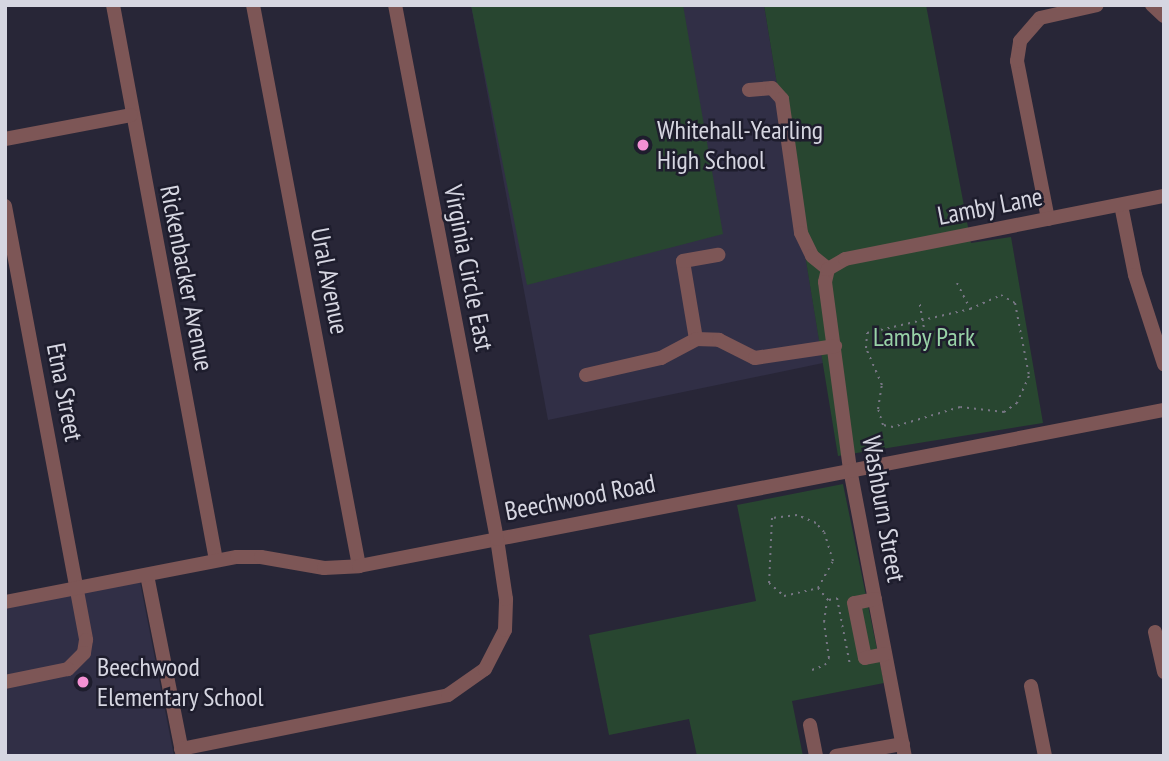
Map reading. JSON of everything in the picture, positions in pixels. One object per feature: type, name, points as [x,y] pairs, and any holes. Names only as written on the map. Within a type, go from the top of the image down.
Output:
[{"type":"street","name":"Rickenbacker Avenue","points":[[113,5],[131,115],[216,560]]},
{"type":"street","name":"Ural Avenue","points":[[253,5],[359,566]]},
{"type":"street","name":"Virginia Circle East","points":[[182,752],[438,698],[457,691],[485,669],[505,630],[506,599],[497,539],[395,5]]},
{"type":"street","points":[[1048,219],[1017,61],[1024,31],[1050,14],[1097,5]]},
{"type":"street","points":[[1152,5],[1164,16]]},
{"type":"street","points":[[749,90],[772,88],[782,99],[801,233],[812,256],[828,269]]},
{"type":"street","points":[[5,139],[131,115]]},
{"type":"street","name":"Lamby Lane","points":[[828,269],[845,259],[1164,196]]},
{"type":"street","points":[[1121,205],[1135,275],[1164,364]]},
{"type":"street","name":"Etna Street","points":[[5,206],[86,640],[78,662],[68,669],[5,682]]},
{"type":"street","points":[[696,339],[682,261],[718,255]]},
{"type":"street","name":"Washburn Street","points":[[828,269],[825,282],[850,469],[904,750]]},
{"type":"street","points":[[586,376],[661,358],[696,339],[719,340],[755,358],[835,346]]},
{"type":"street","name":"Beechwood Road","points":[[5,603],[216,560],[261,557],[324,568],[359,566],[1164,410]]},
{"type":"street","points":[[147,575],[182,752]]},
{"type":"street","points":[[875,598],[854,603],[864,658],[885,654]]},
{"type":"street","points":[[1156,632],[1164,672]]},
{"type":"street","points":[[1031,686],[1045,756]]},
{"type":"street","points":[[810,725],[816,756]]},
{"type":"street","points":[[836,756],[904,750]]},
{"type":"path","points":[[957,283],[970,309]]},
{"type":"path","points":[[1001,295],[1015,303],[1029,376],[1017,403],[1004,412],[960,407],[889,428],[879,415],[882,385],[865,337],[874,329],[970,309],[1001,295]]},
{"type":"path","points":[[911,336],[925,334],[919,301]]},
{"type":"path","points":[[788,513],[806,517],[824,532],[833,561],[818,588],[784,596],[769,583],[772,518],[788,513]]},
{"type":"path","points":[[818,588],[828,600]]},
{"type":"path","points":[[828,600],[837,598],[850,665]]},
{"type":"path","points":[[812,670],[825,665],[829,658],[824,622],[828,600]]},
{"type":"shaded area","name":"Whitehall-Yearling High School","points":[[471,5],[764,5],[823,363],[548,420]]},
{"type":"shaded area","name":"Beechwood Elementary School","points":[[140,582],[174,756],[5,756],[5,608]]},
{"type":"green space","points":[[471,5],[683,5],[723,234],[527,285]]},
{"type":"green space","name":"Lamby Park","points":[[764,5],[926,5],[971,243],[1011,237],[1043,423],[838,456]]},
{"type":"green space","points":[[843,484],[884,683],[792,701],[803,756],[697,756],[689,719],[609,735],[589,635],[756,601],[737,505]]},
{"type":"place","name":"Whitehall-Yearling High School","points":[[643,145]]},
{"type":"place","name":"Beechwood Elementary School","points":[[83,682]]}]
